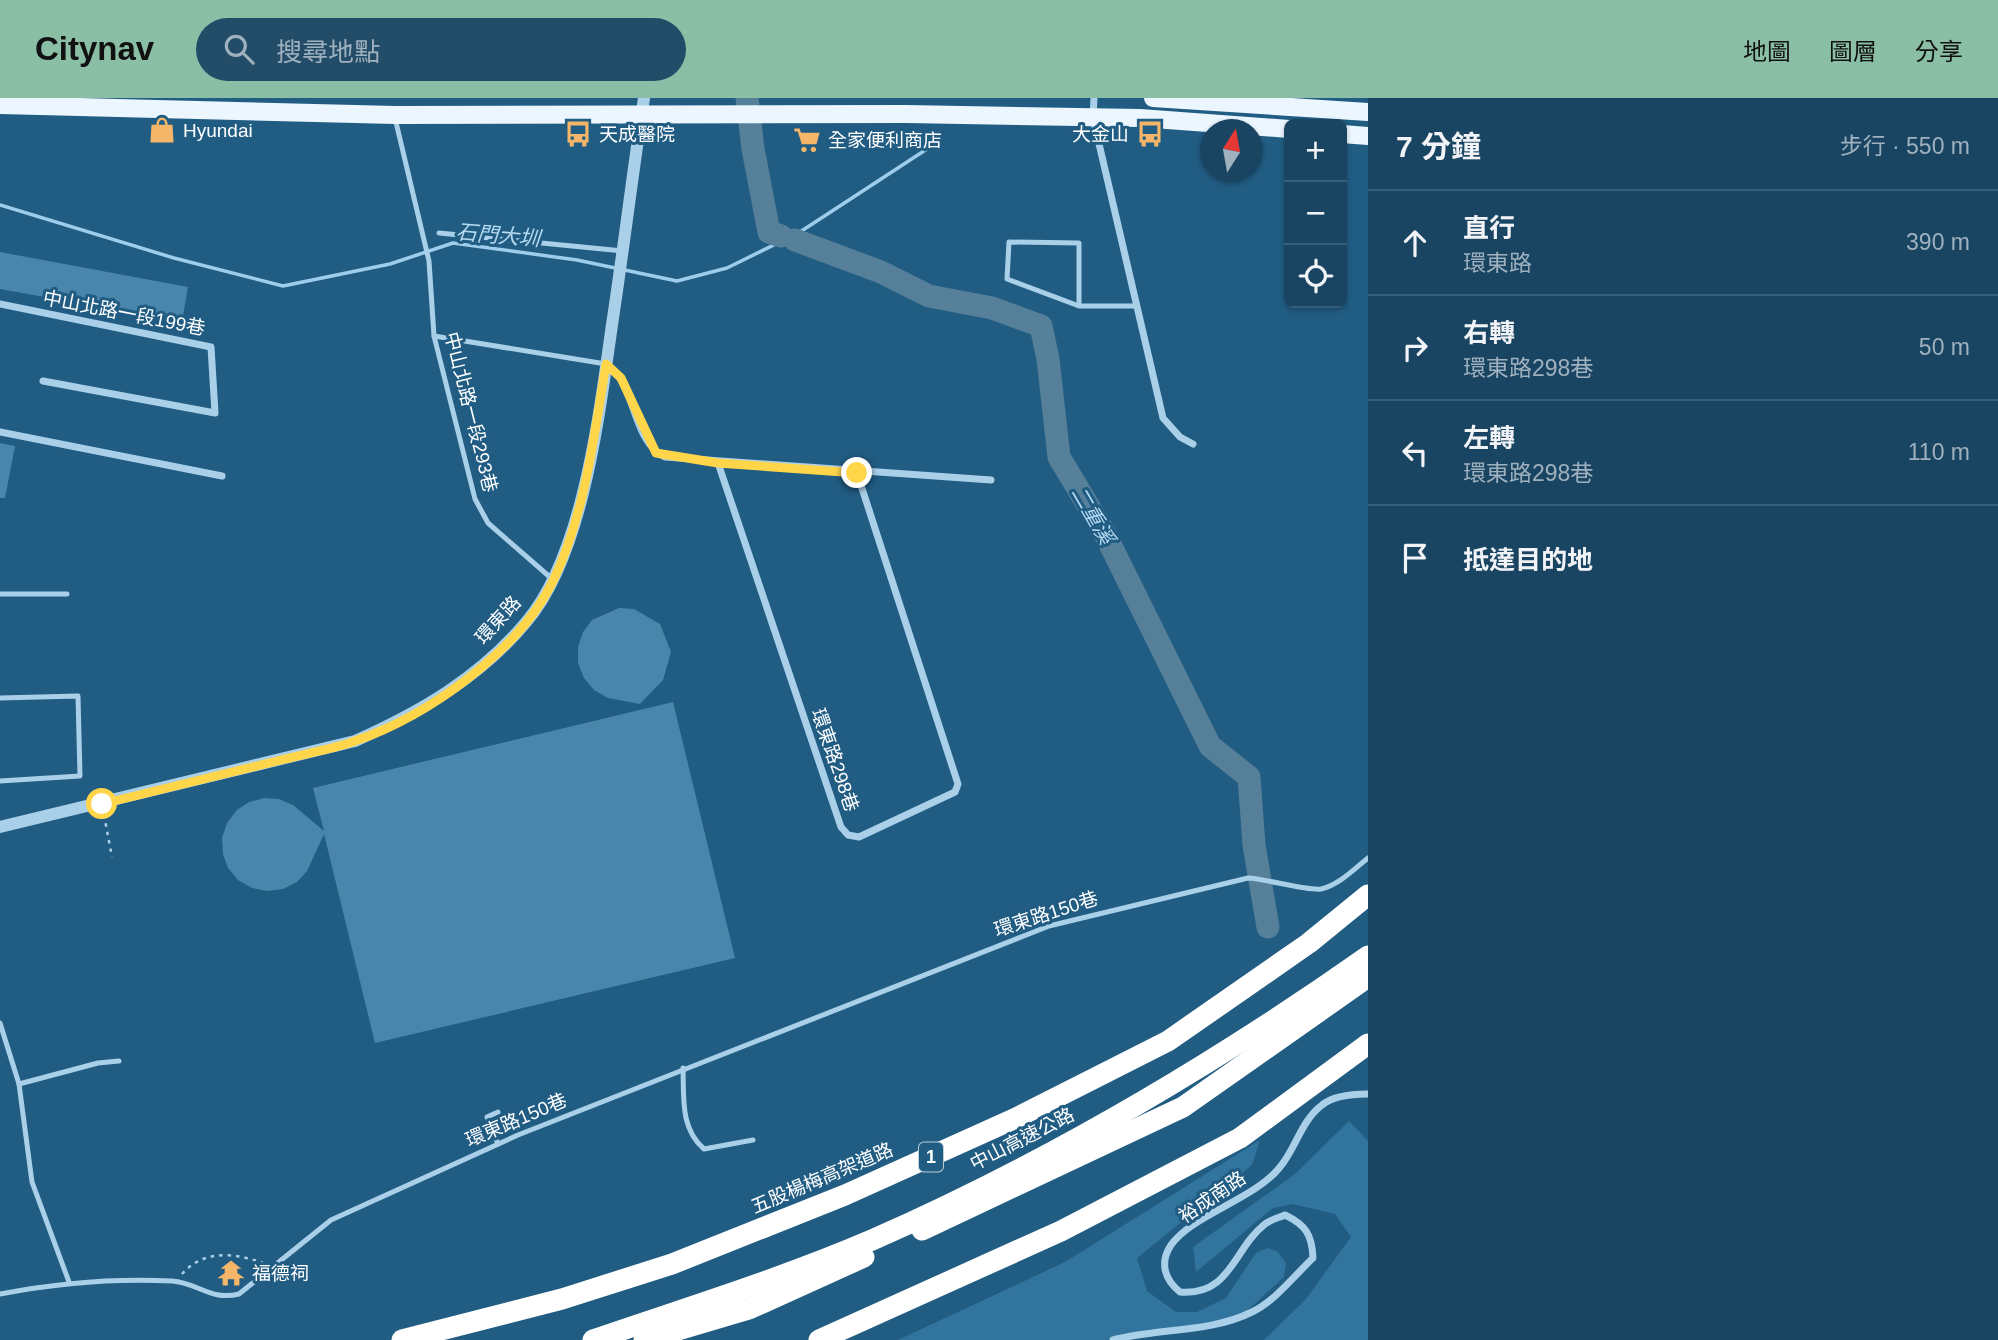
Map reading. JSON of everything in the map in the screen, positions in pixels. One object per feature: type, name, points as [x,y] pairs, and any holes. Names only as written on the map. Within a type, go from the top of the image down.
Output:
[{"type":"highway","name":"五股楊梅高架道路","points":[[402,1340],[562,1299],[672,1264],[845,1195],[1016,1118],[1168,1041],[1309,943],[1368,895]]},
{"type":"highway","name":"中山高速公路","points":[[593,1340],[762,1282],[872,1240],[1163,1091],[1272,1024],[1368,956]]},
{"type":"highway","name":"中山高速公路","points":[[644,1340],[749,1309],[1016,1188],[1183,1107],[1368,977]]},
{"type":"highway","points":[[819,1340],[1061,1231],[1240,1138],[1368,1044]]},
{"type":"main road","points":[[1153,98],[1368,111]]},
{"type":"main road","points":[[1244,119],[1246,103]]},
{"type":"main road","points":[[0,105],[172,104],[395,116],[906,114],[1093,118],[1200,124]]},
{"type":"main road","points":[[1263,127],[1284,129]]},
{"type":"main road","points":[[1347,134],[1368,136]]},
{"type":"street","name":"環東路","points":[[0,827],[355,741],[407,718],[476,673],[528,620],[553,580],[571,530],[589,463],[644,98]]},
{"type":"street","points":[[1094,98],[1093,118],[1163,418],[1180,437],[1193,444]]},
{"type":"street","name":"中山北路一段199巷","points":[[0,304],[211,346],[215,413],[43,381]]},
{"type":"street","points":[[606,364],[621,378],[656,453],[718,463],[991,480]]},
{"type":"street","points":[[0,432],[222,476]]},
{"type":"street","name":"環東路298巷","points":[[718,463],[841,827],[848,835],[859,837],[954,792],[958,784],[857,473]]},
{"type":"street","name":"裕成南路","points":[[1113,1340],[1142,1332],[1223,1323],[1253,1312],[1295,1276],[1312,1258],[1312,1238],[1300,1222],[1284,1215],[1265,1223],[1216,1284],[1200,1292],[1180,1292],[1171,1285],[1164,1268],[1164,1259],[1171,1244],[1192,1227],[1245,1195],[1280,1168],[1302,1128],[1323,1103],[1338,1097],[1368,1094]]},
{"type":"lane","name":"中山北路一段293巷","points":[[395,116],[429,261],[434,336],[475,499],[488,523],[553,580]]},
{"type":"lane","points":[[439,233],[622,256]]},
{"type":"lane","points":[[1079,306],[1079,243],[1009,242],[1007,279],[1079,306],[1137,306]]},
{"type":"lane","points":[[434,336],[606,364]]},
{"type":"lane","points":[[0,594],[67,594]]},
{"type":"lane","points":[[0,698],[78,696],[80,776],[0,781]]},
{"type":"lane","name":"環東路150巷","points":[[0,1294],[69,1282],[175,1281],[224,1298],[239,1294],[331,1220],[498,1144],[683,1068],[1049,926],[1248,878],[1268,878],[1320,889],[1345,878],[1368,858]]},
{"type":"lane","points":[[0,1023],[19,1084],[32,1182],[69,1282]]},
{"type":"lane","points":[[19,1084],[98,1063],[119,1061]]},
{"type":"lane","points":[[683,1068],[686,1125],[693,1139],[704,1149],[753,1140]]},
{"type":"lane","points":[[498,1112],[487,1117],[498,1144]]},
{"type":"path","points":[[102,804],[112,858]]},
{"type":"path","points":[[175,1281],[191,1264],[220,1255],[239,1254],[272,1265]]},
{"type":"shaded area","points":[[1349,1121],[1368,1141],[1368,1340],[1264,1340],[1306,1299],[1351,1237],[1335,1214],[1293,1204],[1273,1208],[1196,1272],[1193,1247],[1295,1174]]},
{"type":"shaded area","points":[[1260,1140],[1252,1165],[1137,1258],[1147,1291],[1176,1312],[1197,1312],[1226,1298],[1256,1253],[1267,1248],[1277,1251],[1286,1263],[1284,1277],[1239,1318],[1106,1340],[898,1340],[1065,1262]]},
{"type":"building","points":[[0,252],[188,287],[182,322],[0,289]]},
{"type":"building","points":[[0,443],[15,446],[5,498],[0,498]]},
{"type":"building","points":[[619,608],[634,609],[660,624],[671,652],[663,680],[640,704],[608,698],[594,690],[584,678],[578,663],[578,647],[583,632],[592,620]]},
{"type":"building","points":[[673,702],[735,958],[375,1043],[324,834],[307,871],[297,882],[283,889],[267,891],[252,888],[238,880],[228,868],[223,854],[222,838],[227,823],[237,810],[249,802],[264,798],[279,799],[293,805],[324,831],[313,788]]},
{"type":"waterway","name":"二重溪","points":[[747,98],[753,149],[769,232],[781,236]]},
{"type":"waterway","name":"石門大圳","points":[[0,205],[174,258],[283,286],[390,264],[453,243],[577,260],[677,281],[727,268],[800,232],[930,147]]},
{"type":"waterway","name":"二重溪","points":[[795,240],[881,272],[929,296],[992,308],[1041,326],[1048,359],[1059,457],[1104,532],[1210,746],[1249,777],[1254,845],[1268,927]]},
{"type":"place","name":"Hyundai","points":[[162,130]]},
{"type":"place","name":"天成醫院","points":[[578,134]]},
{"type":"place","name":"大金山","points":[[1150,134]]},
{"type":"place","name":"全家便利商店","points":[[807,140]]},
{"type":"place","name":"福德祠","points":[[231,1273]]},
{"type":"route","points":[[102,804],[355,741],[407,718],[476,673],[528,620],[553,580],[571,530],[589,463],[606,364],[621,378],[648,442],[656,453],[666,457],[718,463],[857,473]]}]
